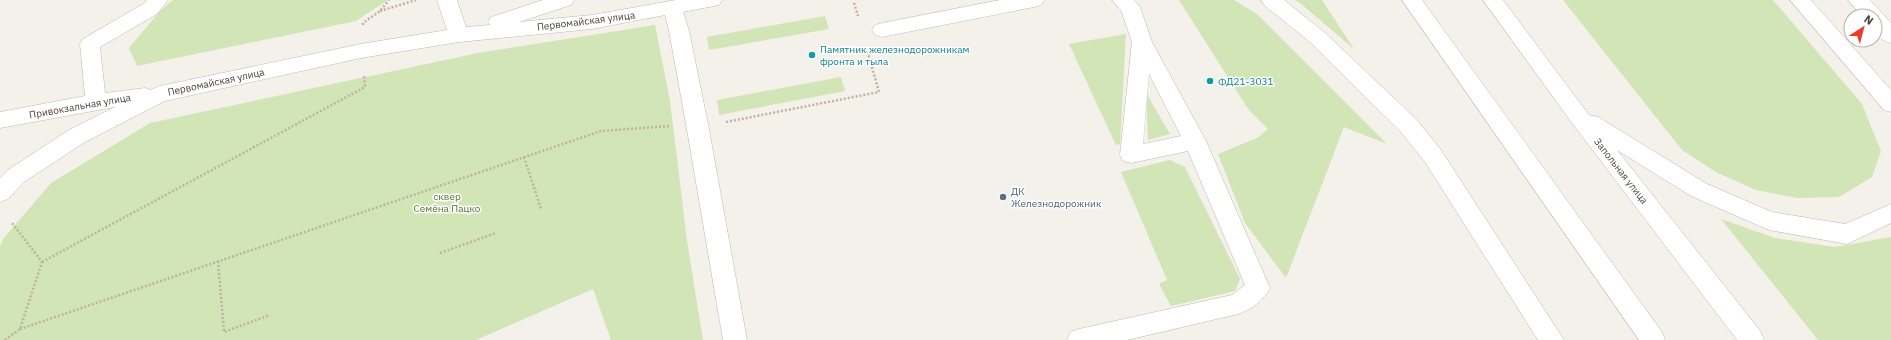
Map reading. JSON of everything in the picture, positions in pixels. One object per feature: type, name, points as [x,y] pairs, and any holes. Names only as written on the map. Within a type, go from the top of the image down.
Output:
[{"type":"street","points":[[96,102],[90,44],[150,9],[158,0]]},
{"type":"street","points":[[446,0],[459,34]]},
{"type":"street","name":"Первомайская улица","points":[[459,34],[564,0]]},
{"type":"street","name":"Первомайская улица","points":[[0,193],[16,176],[77,136],[160,94],[361,51],[459,34],[592,22],[712,0]]},
{"type":"street","points":[[882,30],[1034,0]]},
{"type":"street","points":[[1091,339],[1238,304],[1258,288],[1195,142],[1142,42],[1130,7],[1122,0]]},
{"type":"street","points":[[1271,0],[1317,37],[1408,126],[1433,156],[1552,340]]},
{"type":"street","points":[[1412,0],[1653,340]]},
{"type":"street","name":"Запольная улица","points":[[1493,0],[1579,117],[1752,340]]},
{"type":"street","points":[[1800,0],[1891,104]]},
{"type":"street","points":[[1858,0],[1866,8]]},
{"type":"street","points":[[672,8],[679,31],[697,124],[735,340]]},
{"type":"street","points":[[1883,26],[1891,36]]},
{"type":"street","points":[[1142,42],[1131,155],[1195,142]]},
{"type":"street","name":"Привокзальная улица","points":[[0,120],[96,102],[160,94]]},
{"type":"street","points":[[1579,117],[1700,190],[1769,221],[1847,234],[1891,212]]},
{"type":"path","points":[[380,11],[416,0]]},
{"type":"path","points":[[854,3],[858,18]]},
{"type":"path","points":[[5,340],[20,329],[524,157],[602,132],[719,123],[879,92],[867,48]]},
{"type":"path","points":[[20,329],[42,262],[365,86]]},
{"type":"path","points":[[524,157],[541,209]]},
{"type":"path","points":[[12,223],[42,262]]},
{"type":"path","points":[[440,253],[496,233]]},
{"type":"path","points":[[218,261],[224,332],[270,315]]},
{"type":"green space","points":[[173,0],[388,0],[356,21],[137,66],[129,48],[160,11]]},
{"type":"green space","points":[[1179,0],[1234,0],[1257,14],[1387,144],[1344,127],[1286,278],[1245,223],[1218,154],[1257,138],[1268,129],[1248,109]]},
{"type":"green space","points":[[1295,0],[1322,0],[1354,49],[1300,3]]},
{"type":"green space","points":[[1563,0],[1773,0],[1862,104],[1881,151],[1872,177],[1839,197],[1797,198],[1756,190],[1716,172],[1682,150]]},
{"type":"green space","points":[[825,16],[829,29],[709,50],[707,37]]},
{"type":"green space","name":"сквер Семёна Пацко","points":[[655,25],[670,101],[687,241],[703,340],[611,340],[593,289],[476,340],[0,340],[0,246],[3,239],[51,183],[150,123],[478,53]]},
{"type":"green space","points":[[1126,34],[1120,144],[1116,145],[1069,44]]},
{"type":"green space","points":[[841,77],[845,91],[719,115],[717,100]]},
{"type":"green space","points":[[1146,93],[1170,134],[1148,140]]},
{"type":"green space","points":[[1170,160],[1185,167],[1240,279],[1235,291],[1171,306],[1159,284],[1167,280],[1121,172]]},
{"type":"green space","points":[[1721,219],[1775,238],[1835,247],[1891,237],[1891,340],[1818,340]]},
{"type":"place","name":"Памятник железнодорожникам фронта и тыла","points":[[812,55]]},
{"type":"place","name":"ФД21-3031","points":[[1210,81]]},
{"type":"place","name":"ДК Железнодорожник","points":[[1003,197]]}]
